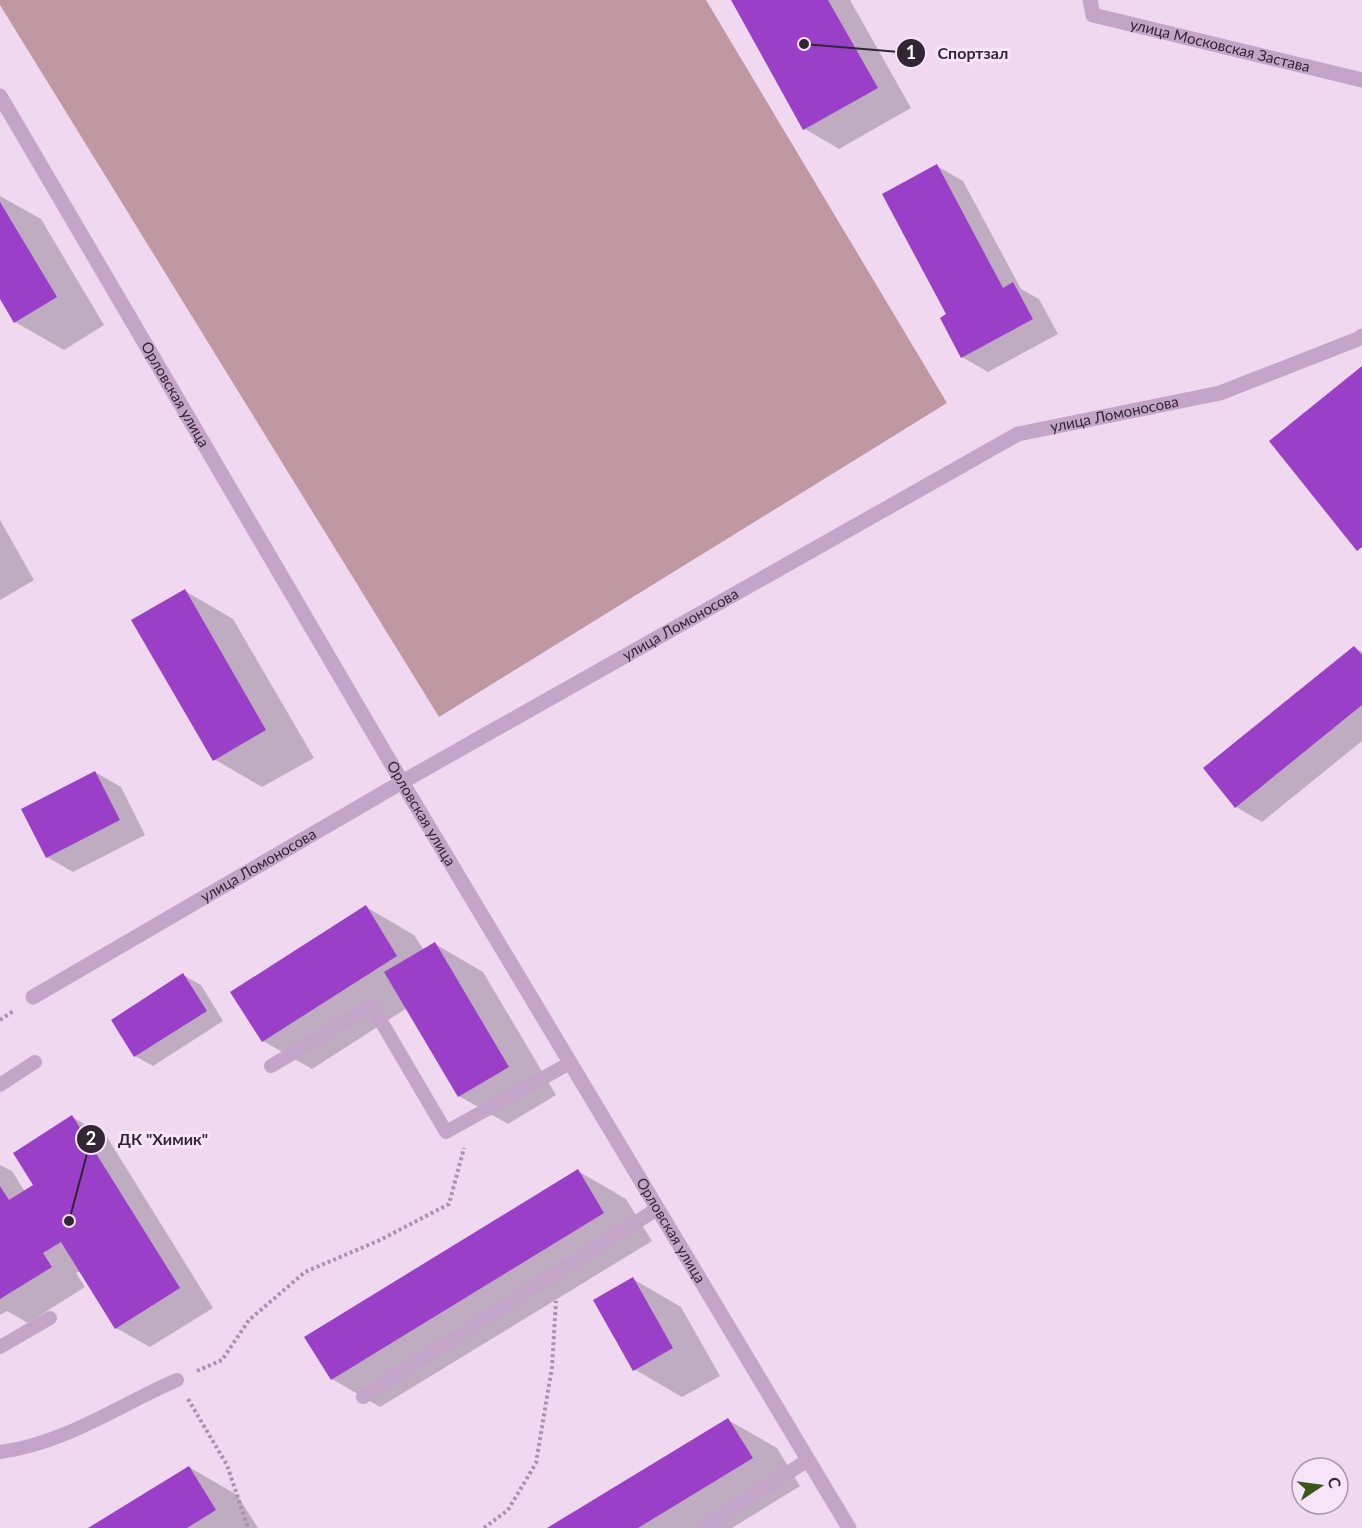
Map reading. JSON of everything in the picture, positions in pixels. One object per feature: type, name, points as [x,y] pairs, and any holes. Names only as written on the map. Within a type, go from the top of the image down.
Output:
[{"type":"street","name":"улица Московская Застава","points":[[1090,0],[1094,15],[1362,80]]},
{"type":"street","name":"Орловская улица","points":[[0,96],[402,782],[849,1528]]},
{"type":"street","name":"улица Ломоносова","points":[[33,997],[402,782],[1018,434],[1220,393],[1362,336]]},
{"type":"lane","points":[[271,1066],[372,1006],[446,1131],[570,1063]]},
{"type":"lane","points":[[0,1085],[35,1062]]},
{"type":"lane","points":[[363,1397],[657,1209]]},
{"type":"lane","points":[[0,1347],[50,1318]]},
{"type":"lane","points":[[0,1452],[15,1450],[75,1430],[177,1380]]},
{"type":"lane","points":[[703,1528],[808,1460]]},
{"type":"path","points":[[248,1528],[226,1465],[177,1380],[222,1360],[249,1320],[304,1272],[380,1240],[449,1204],[472,1117]]},
{"type":"path","points":[[484,1528],[508,1510],[536,1463],[552,1367],[557,1272]]},
{"type":"shaded area","points":[[0,0],[706,0],[947,403],[439,717],[0,5]]},
{"type":"building","points":[[731,0],[828,0],[878,88],[803,130]]},
{"type":"building","points":[[937,164],[1003,288],[1013,282],[1033,319],[961,358],[940,318],[946,314],[882,194]]},
{"type":"building","points":[[0,202],[57,297],[14,323],[0,299]]},
{"type":"building","points":[[1362,366],[1362,547],[1357,551],[1269,441]]},
{"type":"building","points":[[185,589],[266,730],[213,761],[131,620]]},
{"type":"building","points":[[1354,646],[1362,655],[1362,705],[1235,808],[1203,768]]},
{"type":"building","points":[[95,771],[120,820],[46,858],[21,809]]},
{"type":"building","points":[[366,905],[397,956],[262,1042],[230,992]]},
{"type":"building","points":[[435,942],[509,1067],[458,1097],[384,972]]},
{"type":"building","points":[[183,973],[207,1011],[134,1057],[111,1020]]},
{"type":"building","points":[[72,1115],[180,1288],[115,1329],[61,1242],[43,1253],[52,1267],[0,1299],[0,1186],[9,1200],[33,1185],[13,1153]]},
{"type":"building","points":[[578,1169],[604,1213],[331,1380],[304,1337]]},
{"type":"building","points":[[633,1277],[673,1348],[633,1371],[593,1300]]},
{"type":"building","points":[[728,1418],[753,1458],[638,1528],[547,1528]]},
{"type":"building","points":[[189,1466],[216,1510],[187,1528],[88,1528]]},
{"type":"place","name":"Спортзал","points":[[804,44]]},
{"type":"place","name":"ДК \"Химик\"","points":[[69,1221]]}]
